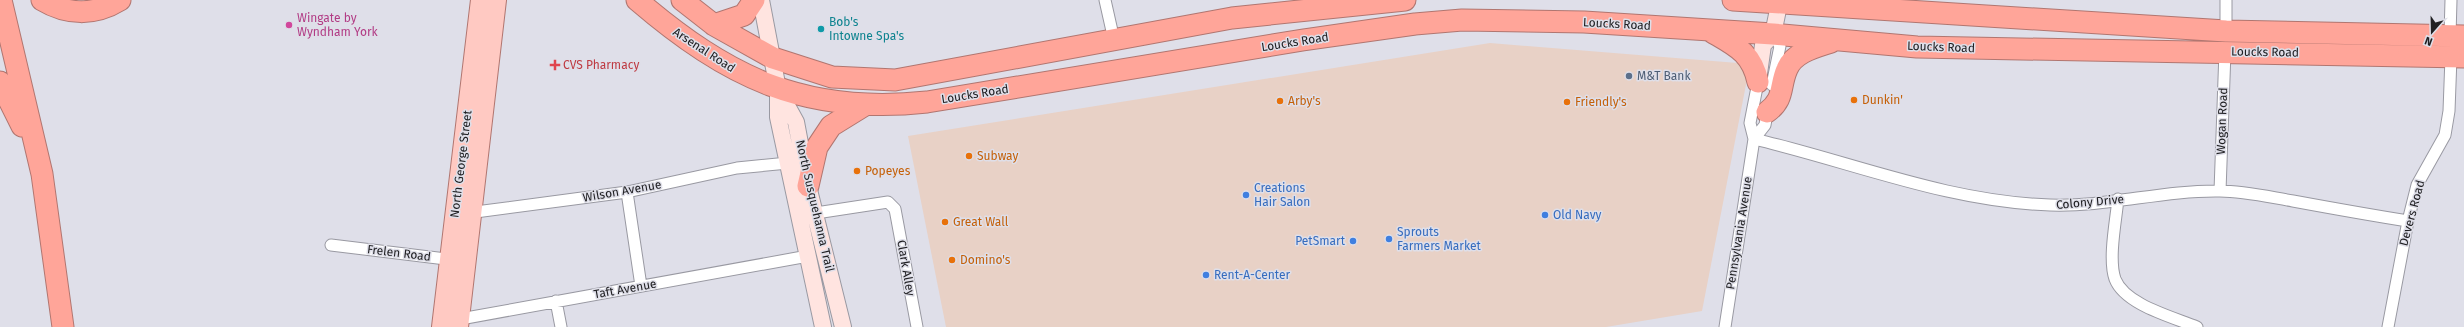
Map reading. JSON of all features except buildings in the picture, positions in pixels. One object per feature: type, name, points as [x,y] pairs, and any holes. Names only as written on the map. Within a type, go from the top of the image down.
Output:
[{"type":"highway","points":[[1,0],[42,174],[63,327]]},
{"type":"highway","points":[[14,0],[47,139],[75,327]]},
{"type":"highway","points":[[42,0],[53,7],[73,13],[94,11],[110,6],[120,0]]},
{"type":"highway","name":"Arsenal Road","points":[[637,0],[686,40],[713,58],[747,77],[778,89]]},
{"type":"highway","points":[[682,0],[714,25],[773,58],[832,77],[895,80],[1232,18],[1405,0]]},
{"type":"highway","points":[[714,25],[744,15],[754,0]]},
{"type":"highway","name":"Loucks Road","points":[[1733,0],[1780,1],[2226,41],[2457,57]]},
{"type":"highway","points":[[1830,0],[1859,3],[1883,10]]},
{"type":"highway","name":"Loucks Road","points":[[778,89],[818,98],[865,104],[927,102],[1303,40],[1462,20],[1528,20],[1773,34],[1917,47],[2060,51],[2226,41],[2457,36]]},
{"type":"highway","points":[[1708,30],[1745,54],[1755,66],[1758,82]]},
{"type":"highway","points":[[1767,112],[1777,105],[1787,67],[1803,52],[1837,40]]},
{"type":"highway","points":[[0,82],[14,107],[42,174]]},
{"type":"highway","points":[[808,186],[816,147],[832,126],[865,104]]},
{"type":"main road","name":"North George Street","points":[[464,212],[480,0]]},
{"type":"main road","name":"North George Street","points":[[442,323],[458,261],[464,212],[497,0]]},
{"type":"main road","name":"North Susquehanna Trail","points":[[761,0],[778,89],[778,117],[823,327]]},
{"type":"main road","name":"Pennsylvania Avenue","points":[[1758,82],[1763,45],[1773,34],[1780,1]]},
{"type":"main road","name":"North Susquehanna Trail","points":[[778,89],[796,122],[808,186],[816,213],[843,327]]},
{"type":"main road","name":"North George Street","points":[[458,261],[459,323]]},
{"type":"street","points":[[1105,0],[1114,40]]},
{"type":"street","name":"Wogan Road","points":[[2220,191],[2226,41],[2226,0]]},
{"type":"street","points":[[2451,0],[2457,36]]},
{"type":"street","name":"Pennsylvania Avenue","points":[[1754,139],[1765,125],[1780,46],[1773,34]]},
{"type":"street","name":"Devers Road","points":[[2388,327],[2408,221],[2417,185],[2445,135],[2457,57]]},
{"type":"street","name":"Pennsylvania Avenue","points":[[1725,327],[1754,139],[1750,123],[1758,82]]},
{"type":"street","name":"Colony Drive","points":[[1754,139],[1808,152],[1906,182],[1958,194],[2050,205],[2084,204],[2220,191],[2408,221]]},
{"type":"street","name":"Wilson Avenue","points":[[464,212],[627,192],[738,168],[788,163]]},
{"type":"street","points":[[627,192],[641,286]]},
{"type":"street","points":[[2118,200],[2113,264],[2115,278],[2119,287],[2143,306],[2197,327]]},
{"type":"street","name":"Clark Alley","points":[[816,213],[888,202],[895,208],[917,327]]},
{"type":"street","name":"Frelen Road","points":[[331,244],[458,261]]},
{"type":"street","name":"Taft Avenue","points":[[442,323],[459,323],[556,301],[808,256]]},
{"type":"street","points":[[556,301],[560,327]]},
{"type":"shaded area","points":[[1490,43],[1750,64],[1702,311],[1606,327],[946,327],[908,136]]},
{"type":"place","name":"Wingate by Wyndham York","points":[[289,25]]},
{"type":"place","name":"Bob's Intowne Spa's","points":[[821,29]]},
{"type":"place","name":"CVS Pharmacy","points":[[555,65]]},
{"type":"place","name":"M&T Bank","points":[[1629,76]]},
{"type":"place","name":"Dunkin'","points":[[1854,100]]},
{"type":"place","name":"Arby's","points":[[1280,101]]},
{"type":"place","name":"Friendly's","points":[[1567,102]]},
{"type":"place","name":"Subway","points":[[969,156]]},
{"type":"place","name":"Popeyes","points":[[857,171]]},
{"type":"place","name":"Creations Hair Salon","points":[[1246,195]]},
{"type":"place","name":"Old Navy","points":[[1545,215]]},
{"type":"place","name":"Great Wall","points":[[945,222]]},
{"type":"place","name":"Sprouts Farmers Market","points":[[1389,239]]},
{"type":"place","name":"PetSmart","points":[[1353,241]]},
{"type":"place","name":"Domino's","points":[[952,260]]},
{"type":"place","name":"Rent-A-Center","points":[[1206,275]]}]
